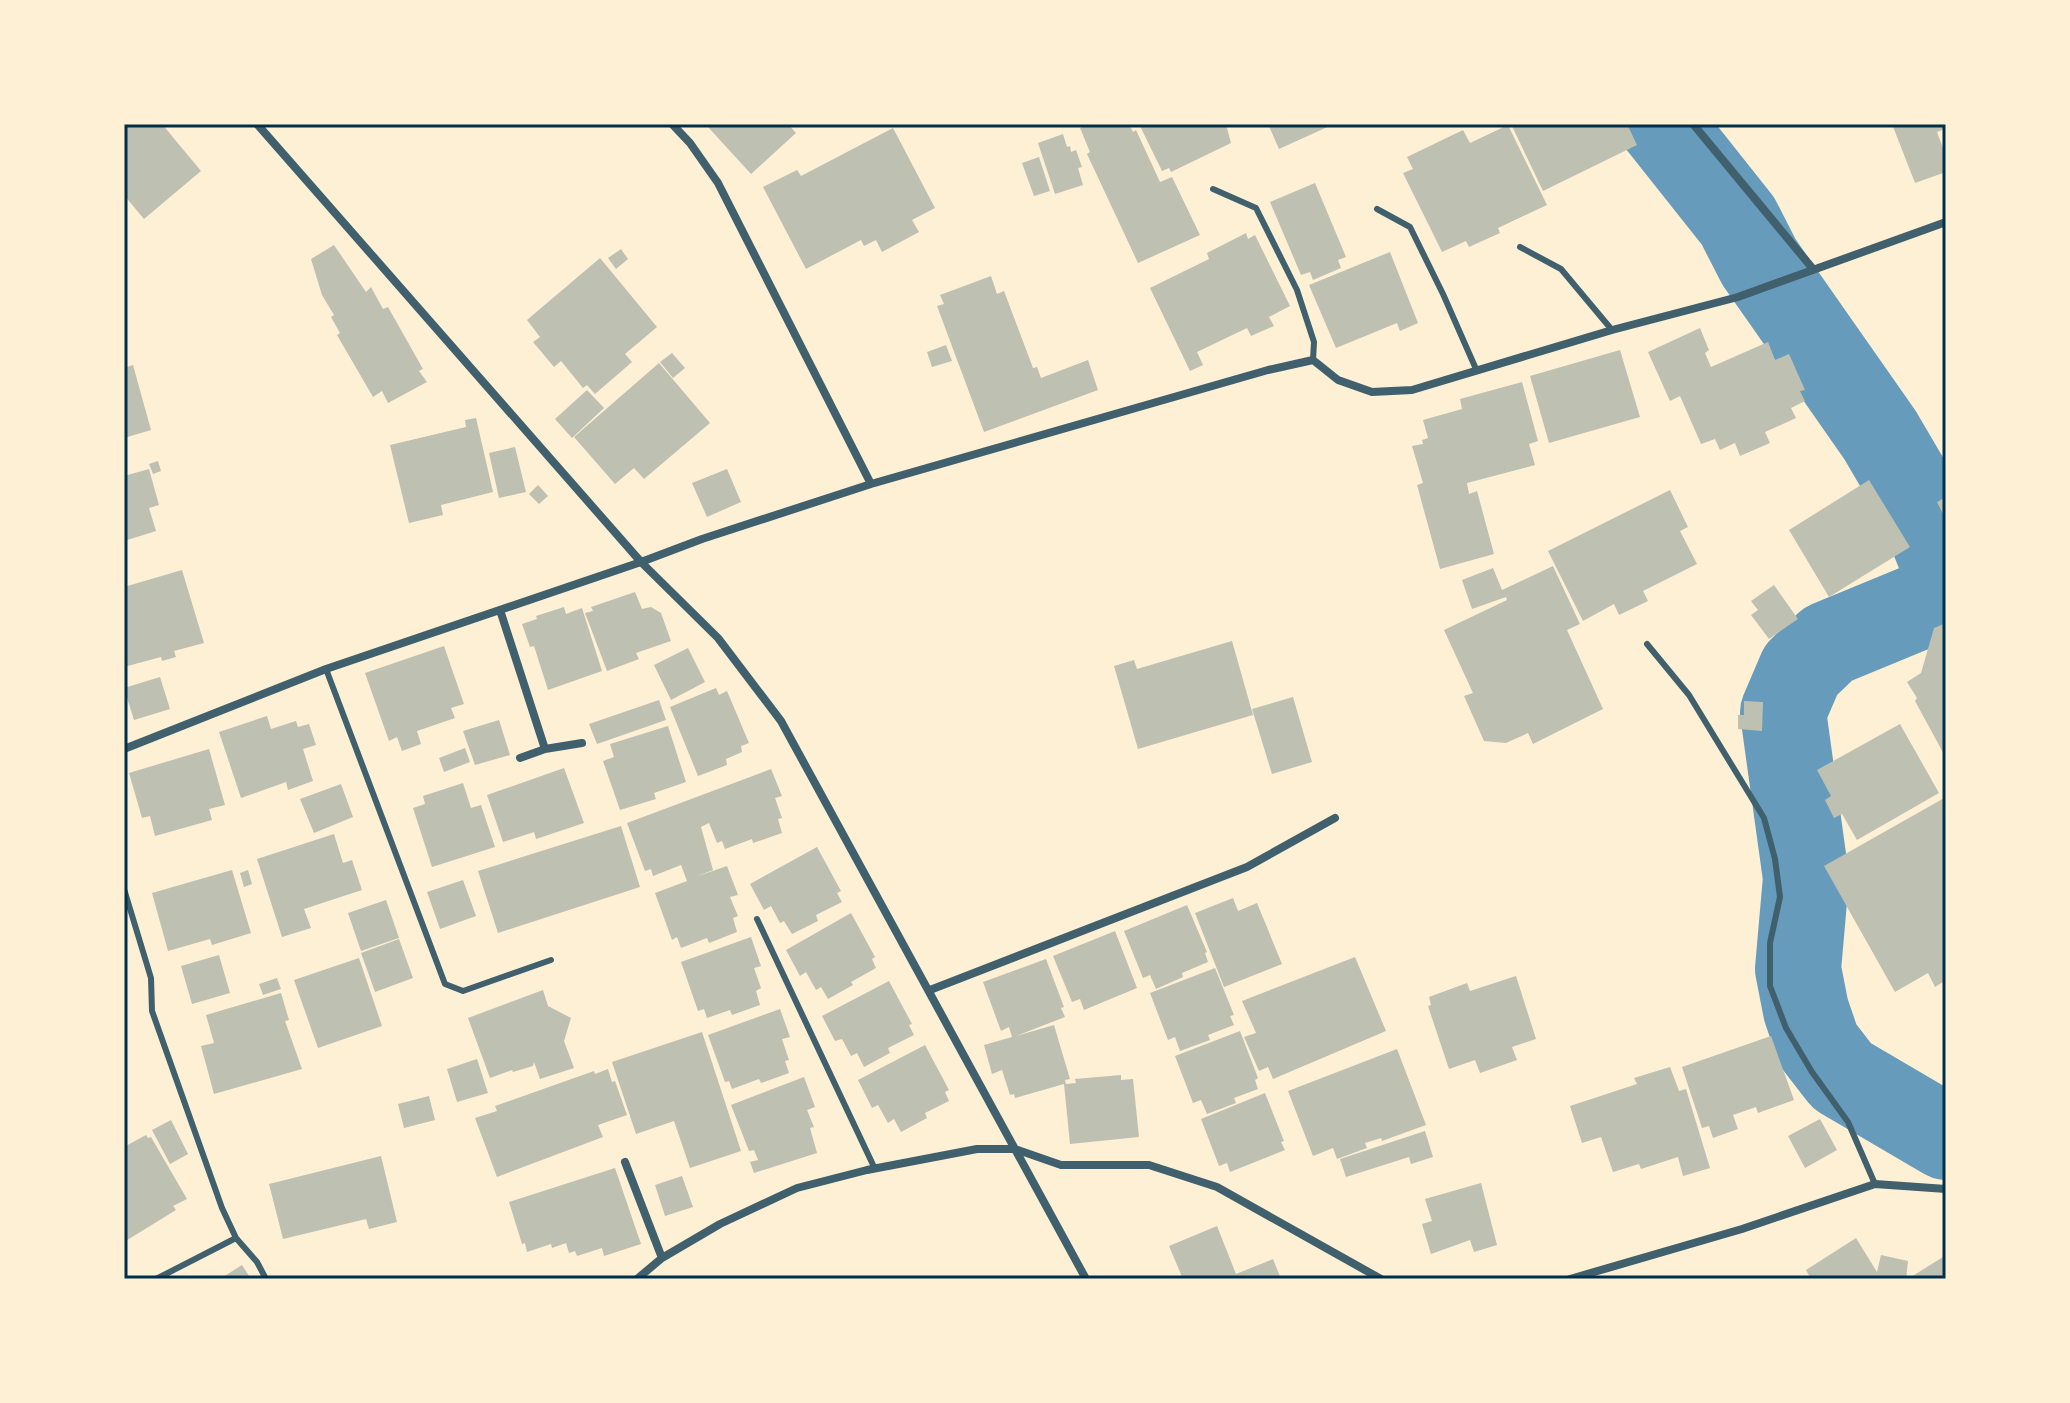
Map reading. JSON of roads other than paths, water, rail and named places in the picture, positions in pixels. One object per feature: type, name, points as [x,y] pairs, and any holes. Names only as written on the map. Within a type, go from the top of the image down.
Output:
[{"type":"street","points":[[257,124],[641,562],[718,638],[781,721],[1086,1279]]},
{"type":"street","points":[[672,124],[690,143],[718,183],[871,484]]},
{"type":"street","points":[[1693,124],[1813,269]]},
{"type":"street","points":[[124,749],[326,669],[871,484],[1268,370],[1313,360],[1338,380],[1372,392],[1412,390],[1612,330],[1738,297],[1946,222]]},
{"type":"street","points":[[500,610],[545,749]]},
{"type":"street","points":[[520,758],[545,749],[582,743]]},
{"type":"street","points":[[930,990],[1247,867],[1335,818]]},
{"type":"street","points":[[637,1279],[662,1258],[720,1224],[797,1188],[977,1149],[1015,1149],[1061,1165],[1149,1165],[1217,1187],[1381,1279]]},
{"type":"street","points":[[625,1162],[662,1258]]},
{"type":"street","points":[[1570,1279],[1742,1229],[1875,1184],[1946,1189]]},
{"type":"lane","points":[[1213,189],[1256,208],[1297,290],[1314,342],[1313,360]]},
{"type":"lane","points":[[1377,209],[1410,227],[1476,369]]},
{"type":"lane","points":[[1520,247],[1561,269],[1612,330]]},
{"type":"lane","points":[[1647,644],[1689,695],[1764,818],[1775,859],[1780,897],[1770,943],[1770,986],[1786,1028],[1812,1072],[1848,1122],[1875,1184]]},
{"type":"lane","points":[[326,669],[445,984],[463,991],[551,960]]},
{"type":"lane","points":[[124,889],[151,978],[152,1011],[222,1208],[236,1238],[257,1262],[266,1279]]},
{"type":"lane","points":[[757,919],[875,1169]]},
{"type":"lane","points":[[156,1279],[236,1238]]},
{"type":"waterway","points":[[1661,124],[1738,221],[1759,262],[1880,435],[1917,498],[1946,570]]},
{"type":"waterway","points":[[1946,579],[1942,597],[1828,644],[1801,670],[1783,712],[1806,878],[1798,969],[1806,1010],[1818,1045],[1842,1076],[1946,1137]]}]
